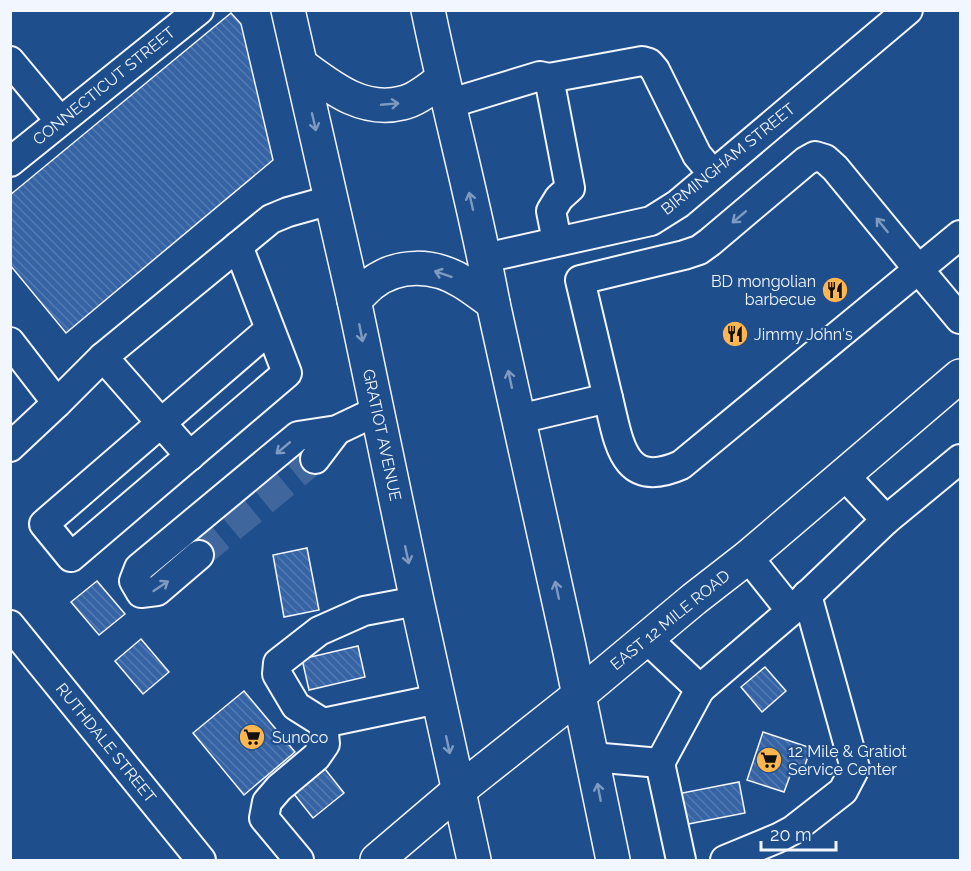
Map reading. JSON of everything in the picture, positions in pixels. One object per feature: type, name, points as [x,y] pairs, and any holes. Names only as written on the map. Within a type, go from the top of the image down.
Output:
[{"type":"main road","name":"GRATIOT AVENUE","points":[[288,10],[354,300],[474,861]]},
{"type":"main road","points":[[428,10],[485,258],[613,861]]},
{"type":"main road","points":[[300,65],[336,91],[360,102],[383,106],[404,103],[424,93],[445,92]]},
{"type":"main road","points":[[354,300],[371,284],[390,273],[412,267],[435,271],[461,280],[493,303]]},
{"type":"main road","name":"EAST 12 MILE ROAD","points":[[377,861],[458,791],[748,557],[960,376]]},
{"type":"street","name":"CONNECTICUT STREET","points":[[10,162],[199,10]]},
{"type":"street","name":"BIRMINGHAM STREET","points":[[485,258],[651,220],[678,204],[908,10]]},
{"type":"street","points":[[10,61],[60,121]]},
{"type":"street","points":[[445,92],[540,76],[549,78],[642,62],[649,63],[697,155],[713,174]]},
{"type":"street","points":[[549,78],[570,188],[559,198],[551,211],[557,241]]},
{"type":"street","points":[[960,235],[919,270],[681,465],[666,472],[649,473],[636,469],[626,459],[619,441],[580,280],[684,255],[699,249],[815,156],[825,159],[835,168],[919,270],[960,319]]},
{"type":"street","points":[[10,447],[103,357],[271,219],[331,200]]},
{"type":"street","points":[[238,246],[287,373],[71,558],[44,524],[270,329]]},
{"type":"street","points":[[10,342],[57,403]]},
{"type":"street","points":[[103,357],[190,456]]},
{"type":"street","points":[[519,419],[608,398]]},
{"type":"street","points":[[199,555],[157,591],[141,593],[134,581],[139,568],[298,436],[337,430],[377,411]]},
{"type":"street","points":[[315,459],[337,430]]},
{"type":"street","points":[[681,861],[660,763],[700,689],[799,603],[886,520],[960,459]]},
{"type":"street","points":[[844,476],[886,520]]},
{"type":"street","points":[[725,861],[794,830],[843,791],[855,768],[799,603],[748,557]]},
{"type":"street","points":[[417,601],[364,611],[319,631],[278,663],[277,675],[296,706],[322,723],[438,699]]},
{"type":"street","name":"RUTHDALE STREET","points":[[10,625],[201,861]]},
{"type":"street","points":[[647,639],[700,689]]},
{"type":"street","points":[[299,861],[264,818],[267,802],[279,788],[316,757],[325,744],[322,723]]},
{"type":"street","points":[[591,757],[660,763]]},
{"type":"building","points":[[231,13],[241,24],[273,160],[66,333],[10,265],[10,195]]},
{"type":"building","points":[[307,548],[319,610],[284,617],[273,555]]},
{"type":"building","points":[[97,581],[125,614],[99,635],[71,602]]},
{"type":"building","points":[[141,639],[169,672],[143,694],[115,661]]},
{"type":"building","points":[[358,646],[365,677],[309,690],[302,659]]},
{"type":"building","points":[[765,667],[786,691],[762,712],[741,687]]},
{"type":"building","points":[[244,691],[295,752],[244,795],[193,733]]},
{"type":"building","points":[[763,732],[811,748],[804,768],[794,765],[784,792],[747,780]]},
{"type":"building","points":[[325,769],[344,793],[313,818],[294,794]]},
{"type":"building","points":[[739,782],[745,813],[683,825],[677,794]]},
{"type":"tunnel","points":[[199,555],[315,459]]},
{"type":"place","name":"BD mongolian barbecue","points":[[835,290]]},
{"type":"place","name":"Jimmy John's","points":[[735,334]]},
{"type":"place","name":"Sunoco","points":[[252,737]]},
{"type":"place","name":"12 Mile & Gratiot Service Center","points":[[769,760]]}]
